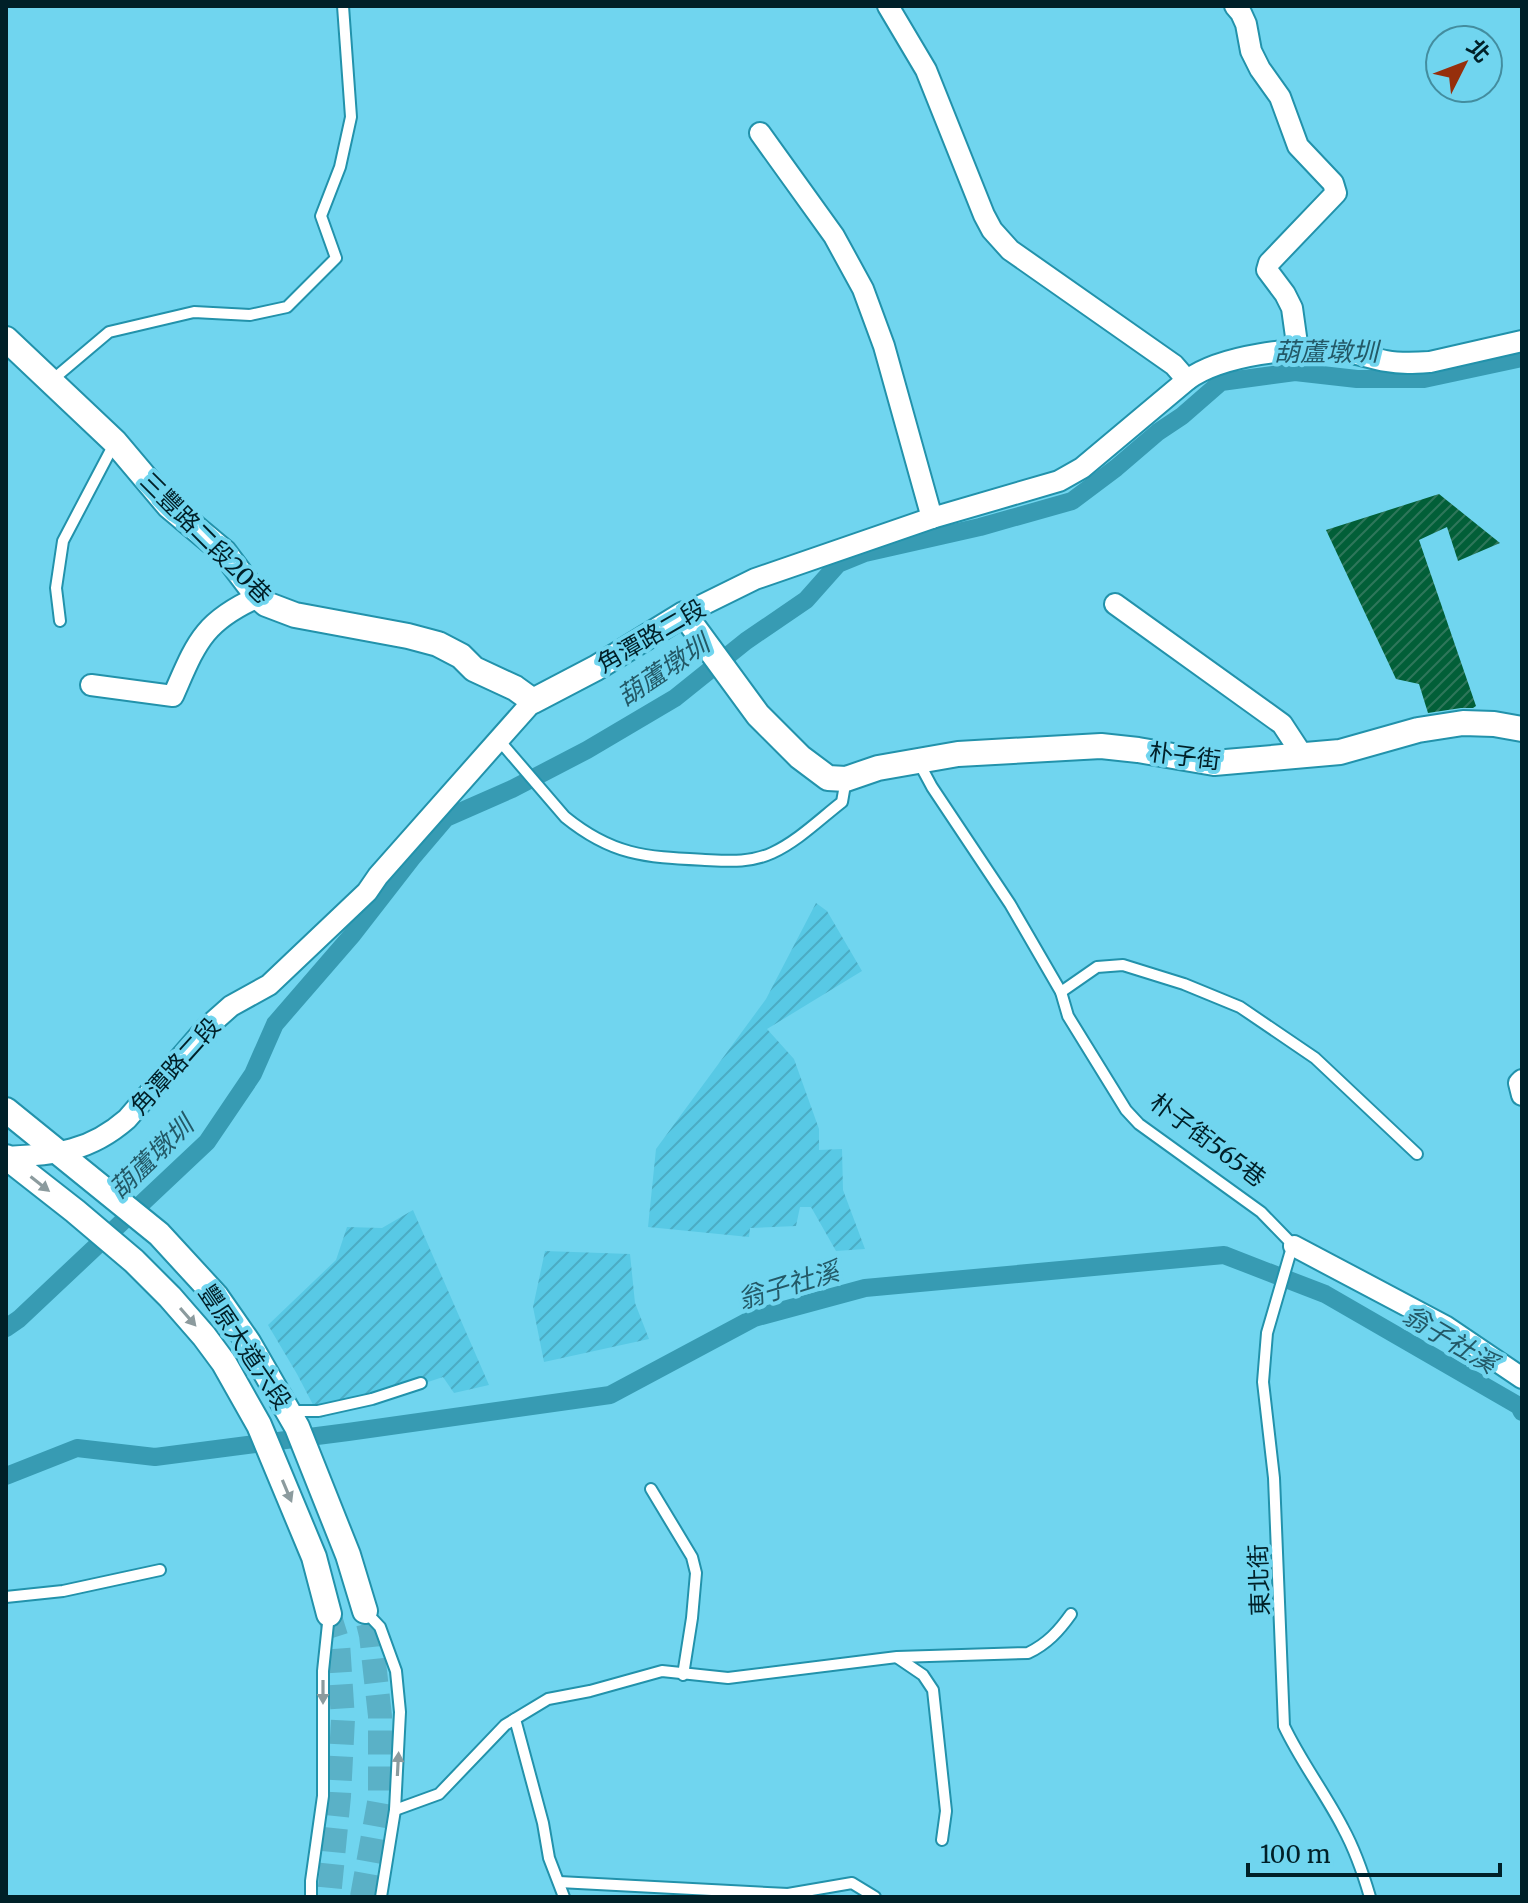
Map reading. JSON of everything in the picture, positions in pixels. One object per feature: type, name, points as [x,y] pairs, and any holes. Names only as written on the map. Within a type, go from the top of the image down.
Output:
[{"type":"street","points":[[888,6],[926,70],[992,230],[1010,250],[1174,365],[1187,380]]},
{"type":"street","points":[[1235,6],[1246,24],[1251,51],[1280,97],[1298,146],[1336,189],[1336,193],[1269,263],[1267,270],[1292,308],[1298,351]]},
{"type":"street","points":[[760,133],[834,236],[863,289],[884,346],[932,518]]},
{"type":"street","name":"三豐路二段20巷","points":[[6,339],[115,442],[169,506],[224,552],[266,604],[295,615],[438,644],[461,656],[474,669],[515,688],[533,701]]},
{"type":"street","name":"角潭路二段","points":[[6,1157],[60,1153],[89,1144],[113,1131],[205,1029],[231,1006],[269,985],[367,892],[533,701],[596,668],[684,614],[755,579],[932,518],[1044,487],[1071,475],[1199,371],[1235,359],[1257,354],[1339,351],[1387,361],[1416,363],[1522,341]]},
{"type":"street","points":[[91,685],[173,696],[195,646],[210,626],[236,607],[258,597]]},
{"type":"street","points":[[1115,604],[1282,724],[1303,756]]},
{"type":"street","points":[[684,614],[758,715],[800,757],[828,778],[846,779]]},
{"type":"street","name":"朴子街","points":[[846,779],[878,768],[958,754],[1101,746],[1214,763],[1340,752],[1418,730],[1463,723],[1522,729]]},
{"type":"street","points":[[1522,1080],[1519,1083],[1522,1095]]},
{"type":"street","name":"豐原大道六段","points":[[6,1110],[157,1232],[216,1296],[248,1342],[293,1419],[348,1555],[365,1611]]},
{"type":"street","name":"豐原大道六段","points":[[6,1157],[134,1261],[170,1297],[224,1363],[259,1425],[314,1557],[329,1614]]},
{"type":"street","name":"朴子街565巷","points":[[1292,1250],[1445,1326],[1522,1378]]},
{"type":"lane","points":[[51,381],[109,332],[194,312],[250,315],[287,307],[336,258],[321,216],[340,167],[351,117],[343,6]]},
{"type":"lane","points":[[60,621],[56,588],[63,541],[115,442]]},
{"type":"lane","points":[[498,739],[543,793],[577,827],[620,849],[654,858],[738,862],[771,854],[842,802],[846,779]]},
{"type":"lane","name":"朴子街565巷","points":[[918,761],[1010,904],[1061,992],[1068,1016],[1126,1110],[1139,1124],[1261,1212],[1292,1250]]},
{"type":"lane","points":[[1061,992],[1097,967],[1123,965],[1184,984],[1240,1007],[1315,1058],[1417,1154]]},
{"type":"lane","name":"東北街","points":[[1292,1250],[1267,1333],[1263,1382],[1274,1478],[1284,1726],[1296,1753],[1342,1825],[1359,1861],[1370,1897]]},
{"type":"lane","points":[[293,1419],[421,1383]]},
{"type":"lane","points":[[651,1489],[692,1557],[696,1573],[683,1675]]},
{"type":"lane","points":[[6,1597],[63,1591],[160,1570]]},
{"type":"lane","points":[[365,1611],[380,1627],[396,1671],[400,1712],[395,1810],[381,1897]]},
{"type":"lane","points":[[311,1897],[323,1796],[323,1671],[329,1614]]},
{"type":"lane","points":[[395,1810],[439,1794],[505,1725],[548,1699],[662,1671],[728,1678],[897,1657],[1028,1653],[1042,1646],[1071,1614]]},
{"type":"lane","points":[[897,1657],[923,1675],[933,1690],[946,1811],[942,1840]]},
{"type":"lane","points":[[515,1719],[543,1823],[549,1858],[564,1897]]},
{"type":"lane","points":[[559,1882],[788,1894],[852,1883],[875,1897]]},
{"type":"shaded area","points":[[816,903],[827,911],[862,971],[767,1029],[794,1059],[819,1129],[819,1150],[842,1149],[843,1190],[865,1249],[836,1251],[811,1207],[800,1207],[796,1226],[750,1228],[749,1237],[648,1227],[656,1149],[766,999]]},
{"type":"shaded area","points":[[413,1210],[489,1385],[454,1393],[443,1377],[320,1418],[268,1325],[336,1260],[347,1227],[382,1228]]},
{"type":"shaded area","points":[[545,1251],[630,1254],[635,1303],[649,1339],[544,1362],[533,1307]]},
{"type":"building","points":[[1439,494],[1500,543],[1458,561],[1447,527],[1419,540],[1476,706],[1428,713],[1419,684],[1396,679],[1326,530]]},
{"type":"waterway","name":"葫蘆墩圳","points":[[6,1328],[207,1142],[253,1074],[275,1024],[353,934],[446,818],[512,789],[587,750],[675,698],[746,641],[806,600],[838,564],[865,553],[980,527],[1072,501],[1221,382],[1295,372],[1357,379],[1424,379],[1522,358]]},
{"type":"waterway","name":"翁子社溪","points":[[6,1476],[77,1448],[155,1457],[610,1395],[754,1318],[865,1288],[1224,1255],[1325,1294],[1519,1406],[1522,1412]]},
{"type":"tunnel","points":[[362,1897],[380,1797],[380,1716],[371,1635],[365,1611]]},
{"type":"tunnel","points":[[329,1614],[338,1643],[343,1719],[329,1897]]}]
